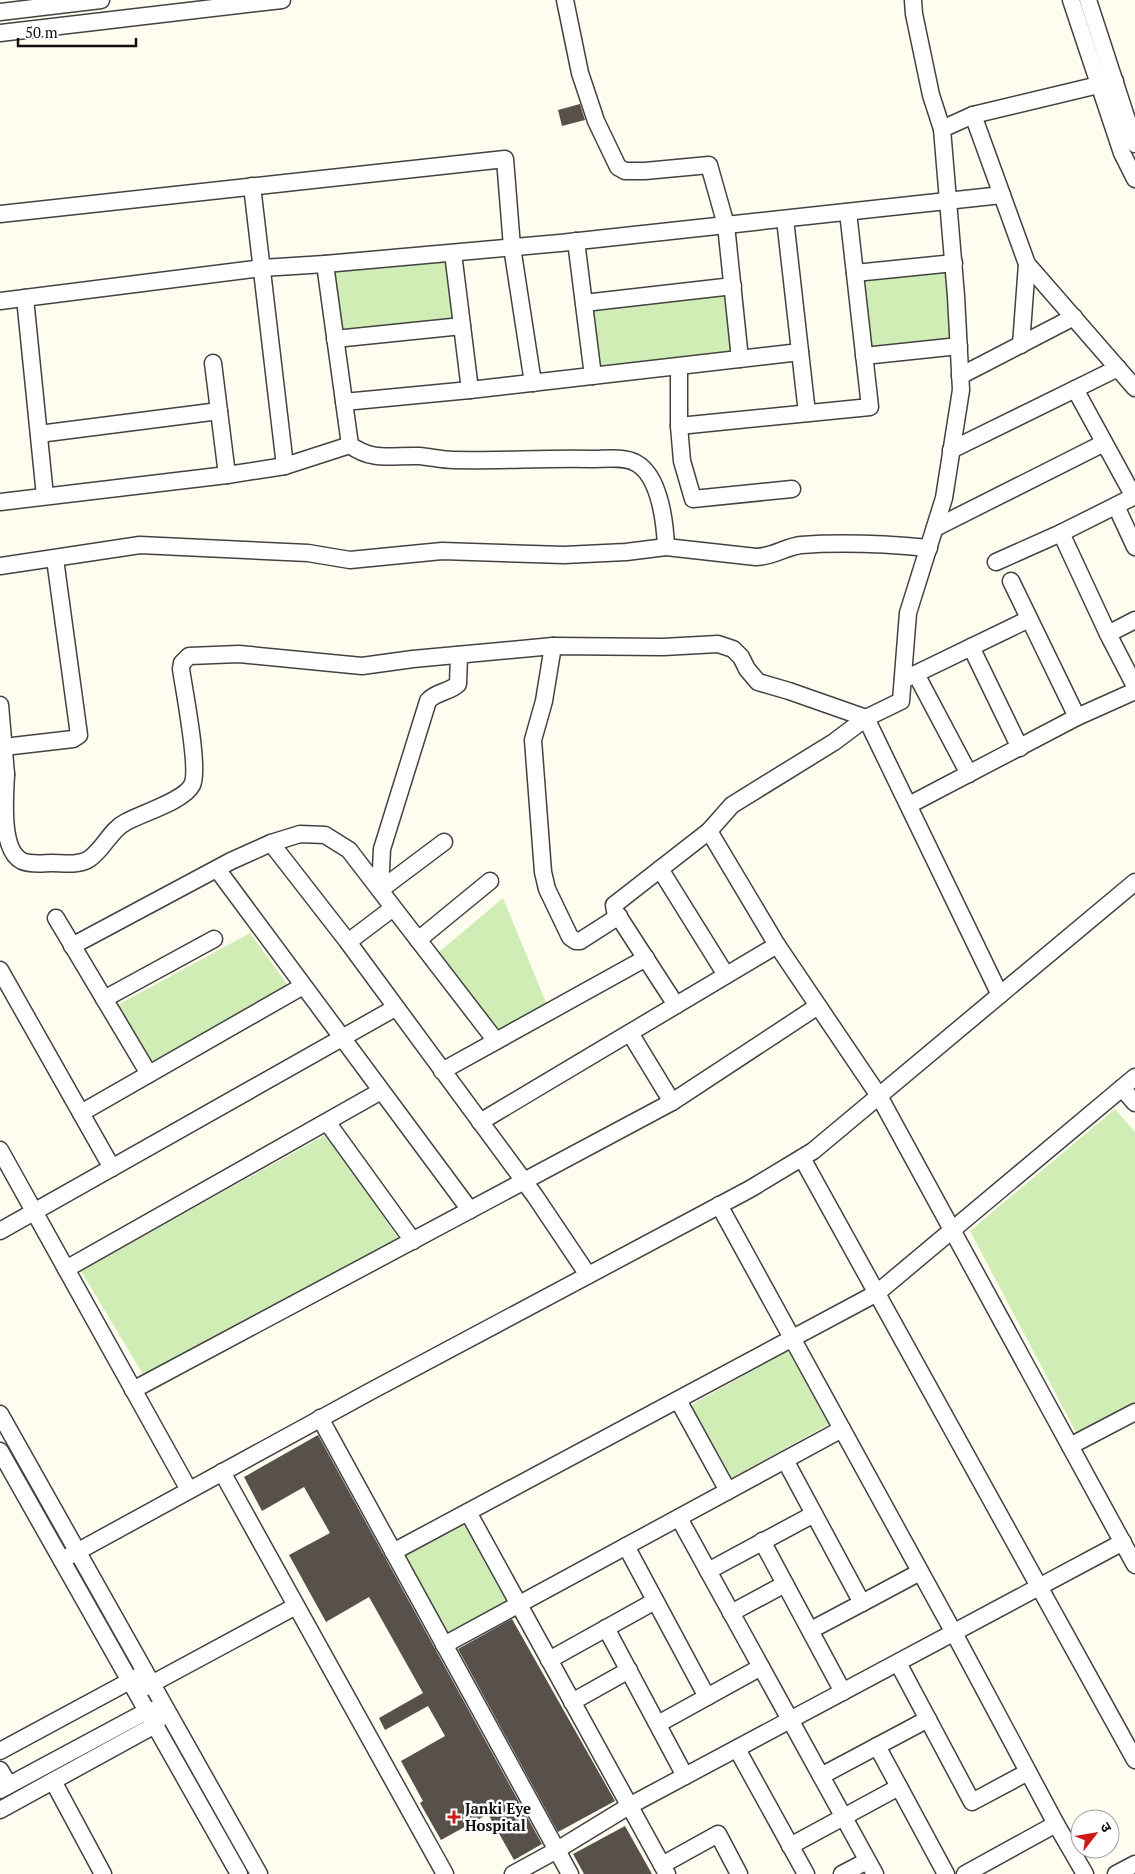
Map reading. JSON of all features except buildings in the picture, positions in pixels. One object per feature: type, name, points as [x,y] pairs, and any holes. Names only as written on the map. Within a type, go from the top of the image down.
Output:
[{"type":"street","points":[[0,12],[101,0]]},
{"type":"street","points":[[0,34],[282,0]]},
{"type":"street","points":[[564,0],[583,81],[596,121],[618,166],[625,171],[645,171],[709,165],[726,225],[740,359]]},
{"type":"street","points":[[676,1005],[613,908],[614,905],[709,831],[732,805],[834,742],[866,718],[901,701],[909,677],[908,614],[944,498],[961,390],[954,263],[942,129],[931,95],[914,14],[913,0]]},
{"type":"street","points":[[1071,0],[1135,144]]},
{"type":"street","points":[[1088,0],[1122,153],[1135,179]]},
{"type":"street","points":[[942,129],[973,115],[1107,83]]},
{"type":"street","points":[[973,115],[1027,264],[1135,388]]},
{"type":"street","points":[[0,214],[505,158],[512,247],[533,383]]},
{"type":"street","points":[[252,186],[285,466]]},
{"type":"street","points":[[0,301],[262,268],[576,241],[1002,195]]},
{"type":"street","points":[[679,426],[870,406],[848,212]]},
{"type":"street","points":[[785,219],[808,413]]},
{"type":"street","points":[[576,241],[593,376]]},
{"type":"street","points":[[453,253],[470,390]]},
{"type":"street","points":[[855,272],[954,263]]},
{"type":"street","points":[[325,264],[350,445],[361,453],[370,456],[421,456],[450,460],[624,459],[637,463],[646,473],[657,491],[662,508],[666,547]]},
{"type":"street","points":[[1020,345],[1027,264]]},
{"type":"street","points":[[584,303],[733,286]]},
{"type":"street","points":[[26,298],[45,496]]},
{"type":"street","points":[[960,376],[1074,317]]},
{"type":"street","points":[[335,339],[462,326]]},
{"type":"street","points":[[864,356],[959,346]]},
{"type":"street","points":[[344,402],[470,390],[800,352]]},
{"type":"street","points":[[213,363],[227,475]]},
{"type":"street","points":[[679,367],[679,426],[682,460],[692,499],[792,489]]},
{"type":"street","points":[[952,450],[1118,368]]},
{"type":"street","points":[[996,562],[1134,496],[1075,389]]},
{"type":"street","points":[[39,434],[219,412]]},
{"type":"street","points":[[935,528],[1104,443]]},
{"type":"street","points":[[0,502],[227,475],[285,466],[350,445]]},
{"type":"street","points":[[1116,506],[1135,547]]},
{"type":"street","points":[[1060,533],[1135,686]]},
{"type":"street","points":[[0,566],[140,545],[308,553],[350,560],[442,551],[564,555],[626,552],[666,547],[764,557],[781,549],[800,545],[881,544],[929,548]]},
{"type":"street","points":[[4,747],[73,740],[79,735],[54,559]]},
{"type":"street","points":[[1011,581],[1077,717]]},
{"type":"street","points":[[909,677],[1029,619]]},
{"type":"street","points":[[1108,634],[1135,620]]},
{"type":"street","points":[[0,705],[4,747],[4,828],[6,844],[14,857],[24,862],[80,863],[89,859],[114,830],[176,798],[188,791],[193,784],[194,760],[181,669],[182,663],[189,656],[239,654],[362,666],[413,659],[553,646],[663,647],[725,645],[733,649],[741,657],[747,669],[758,682],[866,718],[1000,995]]},
{"type":"street","points":[[553,646],[544,701],[533,740],[545,882],[570,936],[576,941],[580,941],[619,916]]},
{"type":"street","points":[[971,647],[1020,748]]},
{"type":"street","points":[[380,890],[382,849],[428,701],[432,696],[458,684],[459,655]]},
{"type":"street","points":[[909,677],[969,774]]},
{"type":"street","points":[[909,805],[1077,717],[1135,691]]},
{"type":"street","points":[[709,831],[777,945],[879,1096],[1135,1565]]},
{"type":"street","points":[[72,946],[216,869],[271,842],[300,834],[325,835],[349,850],[496,1042]]},
{"type":"street","points":[[271,842],[348,942],[524,1181],[588,1275]]},
{"type":"street","points":[[380,890],[444,842]]},
{"type":"street","points":[[216,869],[470,1210]]},
{"type":"street","points":[[660,869],[726,975]]},
{"type":"street","points":[[418,940],[490,881]]},
{"type":"street","points":[[62,1560],[320,1418],[719,1205],[802,1158],[813,1151],[1135,882]]},
{"type":"street","points":[[348,942],[393,908]]},
{"type":"street","points":[[56,918],[149,1074]]},
{"type":"street","points":[[104,999],[214,939]]},
{"type":"street","points":[[480,1122],[777,945]]},
{"type":"street","points":[[442,1071],[646,958]]},
{"type":"street","points":[[0,970],[112,1168]]},
{"type":"street","points":[[80,1112],[303,986]]},
{"type":"street","points":[[133,1390],[672,1102],[818,1006]]},
{"type":"street","points":[[0,1231],[395,1008]]},
{"type":"street","points":[[630,1033],[672,1102]]},
{"type":"street","points":[[393,1552],[877,1293],[1135,1077]]},
{"type":"street","points":[[1122,1088],[1135,1103]]},
{"type":"street","points":[[66,1269],[381,1092]]},
{"type":"street","points":[[327,1122],[413,1241]]},
{"type":"street","points":[[0,1150],[189,1490]]},
{"type":"street","points":[[802,1158],[1135,1760]]},
{"type":"street","points":[[719,1205],[1085,1874]]},
{"type":"street","points":[[678,1400],[728,1491]]},
{"type":"street","points":[[1070,1446],[1135,1412]]},
{"type":"street","points":[[0,1414],[259,1874]]},
{"type":"street","points":[[320,1418],[570,1874]]},
{"type":"street","points":[[444,1645],[842,1429]]},
{"type":"street","points":[[0,1450],[239,1874]]},
{"type":"street","points":[[785,1460],[862,1603]]},
{"type":"street","points":[[222,1472],[444,1874]]},
{"type":"street","points":[[468,1512],[664,1870],[718,1834],[739,1874]]},
{"type":"street","points":[[708,1571],[814,1514]]},
{"type":"street","points":[[679,1518],[871,1867],[842,1874]]},
{"type":"street","points":[[762,1541],[844,1692]]},
{"type":"street","points":[[513,1874],[557,1850],[629,1806],[1123,1542]]},
{"type":"street","points":[[626,1546],[706,1697]]},
{"type":"street","points":[[811,1630],[920,1572]]},
{"type":"street","points":[[731,1613],[785,1584]]},
{"type":"street","points":[[550,1660],[656,1601]]},
{"type":"street","points":[[0,1751],[296,1606]]},
{"type":"street","points":[[606,1628],[685,1776]]},
{"type":"street","points":[[898,1663],[972,1802],[1028,1772]]},
{"type":"street","points":[[658,1724],[761,1667]]},
{"type":"street","points":[[572,1702],[629,1670]]},
{"type":"street","points":[[0,1810],[53,1781],[166,1708]]},
{"type":"street","points":[[0,1770],[4,1788],[151,1718]]},
{"type":"street","points":[[821,1776],[928,1719]]},
{"type":"street","points":[[877,1746],[946,1874]]},
{"type":"street","points":[[737,1749],[806,1874]]},
{"type":"street","points":[[53,1781],[102,1874]]},
{"type":"street","points":[[790,1846],[899,1787]]},
{"type":"street","points":[[966,1874],[1056,1824]]},
{"type":"street","points":[[1116,1874],[1135,1864]]},
{"type":"green space","points":[[449,258],[456,320],[340,332],[333,270]]},
{"type":"green space","points":[[945,272],[952,339],[870,346],[863,279]]},
{"type":"green space","points":[[724,294],[731,353],[600,368],[593,309]]},
{"type":"green space","points":[[503,898],[547,1005],[499,1032],[439,952]]},
{"type":"green space","points":[[250,933],[289,987],[149,1066],[112,1008]]},
{"type":"green space","points":[[1115,1109],[1135,1132],[1135,1406],[1078,1436],[970,1231]]},
{"type":"green space","points":[[327,1134],[398,1238],[144,1376],[81,1271]]},
{"type":"green space","points":[[788,1351],[829,1424],[732,1478],[691,1405]]},
{"type":"green space","points":[[463,1522],[508,1603],[449,1635],[404,1555]]},
{"type":"place","name":"Janki Eye Hospital","points":[[454,1817]]}]
